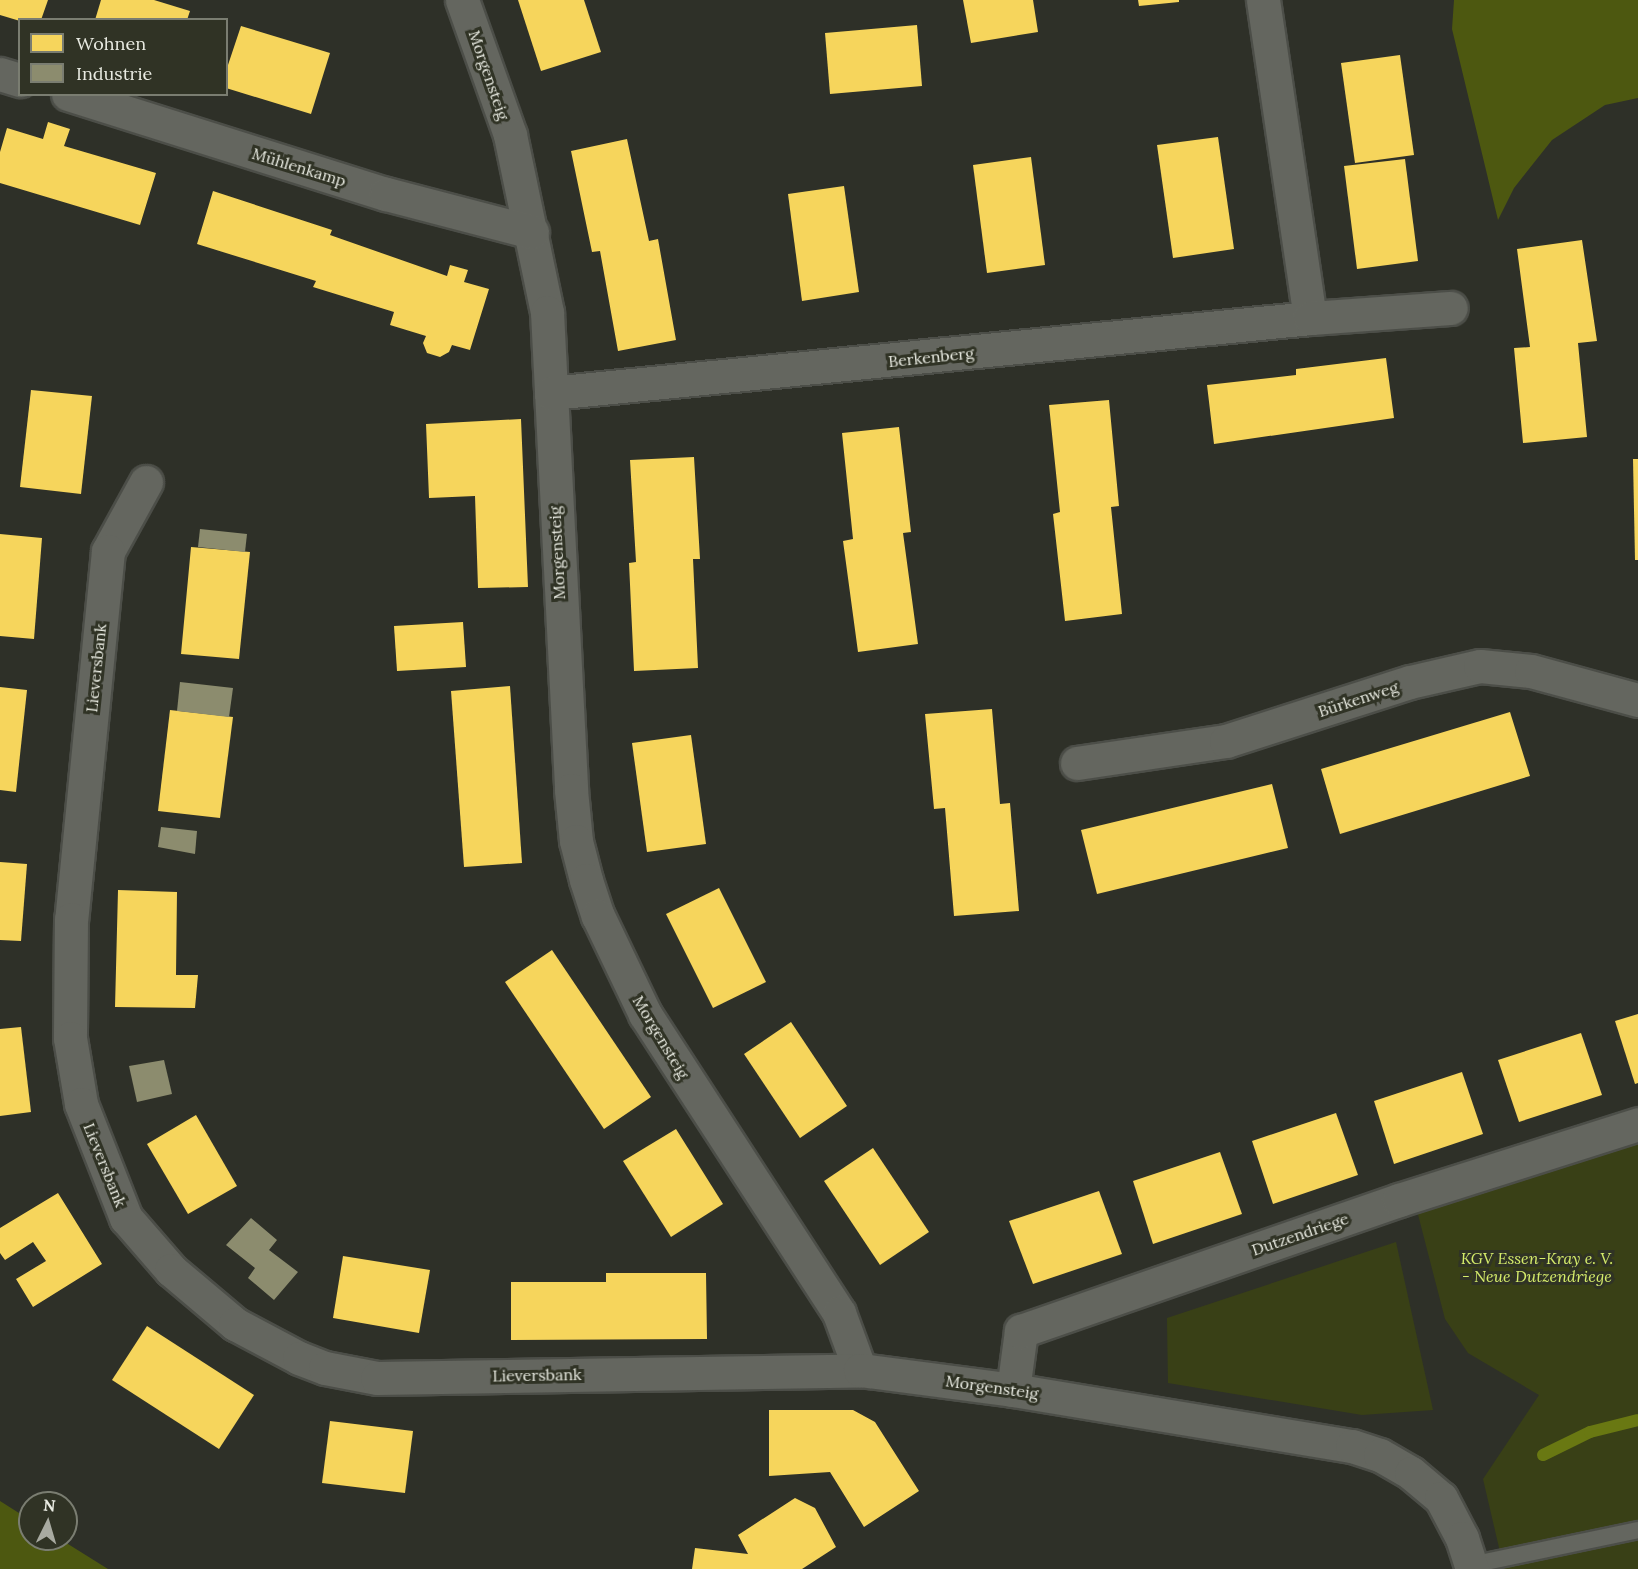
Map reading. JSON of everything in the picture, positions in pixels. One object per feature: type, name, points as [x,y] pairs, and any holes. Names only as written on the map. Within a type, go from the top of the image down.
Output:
[{"type":"street","name":"Morgensteig","points":[[462,0],[510,135],[532,232],[546,312],[571,790],[576,841],[586,880],[606,934],[645,1014],[834,1303],[860,1370],[1013,1390],[1352,1446],[1380,1455],[1411,1473],[1441,1498],[1462,1538],[1471,1567]]},
{"type":"street","points":[[1263,0],[1310,318]]},
{"type":"street","points":[[0,74],[18,79]]},
{"type":"street","name":"Mühlenkamp","points":[[74,96],[386,194],[532,232]]},
{"type":"street","name":"Berkenberg","points":[[552,393],[1310,318],[1451,308]]},
{"type":"street","name":"Lieversbank","points":[[146,482],[108,551],[71,919],[68,980],[70,1038],[81,1104],[126,1218],[171,1270],[235,1324],[299,1358],[351,1374],[401,1378],[860,1370]]},
{"type":"street","name":"Bürkenweg","points":[[1077,763],[1226,741],[1410,682],[1480,666],[1531,671],[1638,700]]},
{"type":"street","name":"Dutzendriege","points":[[1013,1390],[1021,1331],[1400,1200],[1638,1124]]},
{"type":"lane","points":[[1471,1567],[1638,1530]]},
{"type":"green space","points":[[1454,0],[1638,0],[1638,98],[1605,105],[1552,140],[1514,188],[1498,220],[1452,29]]},
{"type":"green space","name":"KGV Essen-Kray e. V. - Neue Dutzendriege","points":[[1638,1129],[1638,1569],[1504,1569],[1483,1479],[1539,1395],[1468,1353],[1445,1319],[1414,1199]]},
{"type":"green space","points":[[1396,1242],[1433,1410],[1362,1415],[1168,1383],[1167,1318]]},
{"type":"green space","points":[[0,1501],[18,1512],[18,1551],[78,1550],[108,1569],[0,1569]]},
{"type":"building: Wohnen","points":[[0,0],[48,0],[42,18],[18,18],[18,20],[0,15]]},
{"type":"building: Wohnen","points":[[101,0],[154,0],[190,11],[188,18],[96,18]]},
{"type":"building: Wohnen","points":[[518,0],[584,0],[601,52],[541,71]]},
{"type":"building: Wohnen","points":[[963,0],[1033,0],[1038,32],[971,43]]},
{"type":"building: Wohnen","points":[[1138,0],[1179,0],[1179,2],[1139,6]]},
{"type":"building: Wohnen","points":[[917,25],[922,86],[830,94],[825,33]]},
{"type":"building: Wohnen","points":[[241,26],[330,53],[311,114],[228,89],[228,65]]},
{"type":"building: Wohnen","points":[[1400,55],[1414,155],[1355,163],[1341,63]]},
{"type":"building: Wohnen","points":[[48,122],[70,129],[64,146],[156,173],[140,225],[0,183],[0,152],[7,128],[43,139]]},
{"type":"building: Wohnen","points":[[1218,137],[1234,249],[1173,258],[1157,145]]},
{"type":"building: Wohnen","points":[[627,139],[649,241],[658,239],[676,340],[618,351],[600,251],[592,252],[571,151]]},
{"type":"building: Wohnen","points":[[1031,157],[1045,265],[987,273],[973,165]]},
{"type":"building: Wohnen","points":[[1405,159],[1418,261],[1357,269],[1344,166]]},
{"type":"building: Wohnen","points":[[844,186],[859,292],[802,301],[788,194]]},
{"type":"building: Wohnen","points":[[213,191],[332,230],[330,235],[447,276],[450,265],[468,270],[464,282],[489,289],[470,350],[452,345],[449,352],[440,357],[427,353],[423,343],[426,336],[390,325],[394,312],[313,287],[316,281],[197,244]]},
{"type":"building: Wohnen","points":[[1582,240],[1597,341],[1578,343],[1587,437],[1523,443],[1514,348],[1530,347],[1517,249]]},
{"type":"building: Wohnen","points":[[1386,358],[1394,418],[1214,444],[1207,385],[1296,375],[1296,369]]},
{"type":"building: Wohnen","points":[[31,390],[92,396],[81,494],[20,487]]},
{"type":"building: Wohnen","points":[[1109,400],[1119,506],[1111,507],[1122,614],[1065,621],[1053,514],[1060,512],[1049,405]]},
{"type":"building: Wohnen","points":[[521,419],[528,587],[478,588],[475,496],[429,498],[426,424]]},
{"type":"building: Wohnen","points":[[899,427],[911,532],[903,533],[918,644],[858,652],[843,541],[853,539],[842,433]]},
{"type":"building: Wohnen","points":[[694,457],[700,559],[693,559],[698,668],[634,671],[629,563],[636,562],[630,460]]},
{"type":"building: Wohnen","points":[[1633,459],[1638,459],[1638,560],[1635,560]]},
{"type":"building: Wohnen","points":[[0,534],[42,538],[34,639],[0,636]]},
{"type":"building: Wohnen","points":[[191,547],[250,552],[239,659],[181,654]]},
{"type":"building: Wohnen","points":[[463,622],[466,667],[397,671],[394,626]]},
{"type":"building: Wohnen","points":[[510,686],[522,863],[464,867],[451,691]]},
{"type":"building: Wohnen","points":[[0,687],[27,690],[16,792],[0,790]]},
{"type":"building: Wohnen","points":[[992,709],[1000,804],[1010,803],[1019,911],[954,916],[945,808],[934,809],[925,714]]},
{"type":"building: Wohnen","points":[[170,710],[233,717],[220,818],[158,811]]},
{"type":"building: Wohnen","points":[[1510,712],[1530,776],[1340,834],[1321,769]]},
{"type":"building: Wohnen","points":[[691,735],[706,844],[647,852],[632,743]]},
{"type":"building: Wohnen","points":[[1272,784],[1288,848],[1097,894],[1081,830]]},
{"type":"building: Wohnen","points":[[0,862],[27,864],[21,941],[0,940]]},
{"type":"building: Wohnen","points":[[719,888],[766,982],[713,1008],[666,914]]},
{"type":"building: Wohnen","points":[[118,890],[177,892],[176,975],[198,975],[195,1008],[115,1007]]},
{"type":"building: Wohnen","points":[[552,950],[651,1097],[604,1129],[505,982]]},
{"type":"building: Wohnen","points":[[1638,1014],[1638,1083],[1635,1084],[1615,1021]]},
{"type":"building: Wohnen","points":[[791,1022],[847,1106],[800,1138],[744,1054]]},
{"type":"building: Wohnen","points":[[21,1027],[31,1112],[0,1116],[0,1029]]},
{"type":"building: Wohnen","points":[[1581,1033],[1602,1095],[1519,1122],[1498,1060]]},
{"type":"building: Wohnen","points":[[1462,1072],[1483,1134],[1394,1164],[1374,1101]]},
{"type":"building: Wohnen","points":[[1336,1113],[1358,1175],[1273,1204],[1252,1141]]},
{"type":"building: Wohnen","points":[[196,1115],[237,1186],[188,1214],[147,1144]]},
{"type":"building: Wohnen","points":[[676,1129],[723,1204],[671,1237],[623,1161]]},
{"type":"building: Wohnen","points":[[873,1148],[929,1232],[880,1265],[824,1181]]},
{"type":"building: Wohnen","points":[[1220,1152],[1242,1214],[1153,1244],[1133,1181]]},
{"type":"building: Wohnen","points":[[1099,1191],[1122,1254],[1033,1284],[1009,1221]]},
{"type":"building: Wohnen","points":[[58,1193],[102,1264],[33,1307],[16,1279],[46,1261],[33,1242],[5,1260],[0,1253],[0,1228]]},
{"type":"building: Wohnen","points":[[343,1256],[430,1270],[419,1333],[333,1318]]},
{"type":"building: Wohnen","points":[[606,1273],[706,1273],[707,1339],[511,1340],[511,1282],[606,1282]]},
{"type":"building: Wohnen","points":[[147,1326],[254,1395],[219,1449],[112,1380]]},
{"type":"building: Wohnen","points":[[769,1410],[853,1410],[875,1422],[919,1491],[864,1527],[830,1472],[769,1476]]},
{"type":"building: Wohnen","points":[[330,1421],[413,1431],[405,1493],[322,1483]]},
{"type":"building: Wohnen","points":[[795,1498],[815,1508],[836,1547],[802,1569],[692,1569],[695,1548],[748,1554],[738,1535]]},
{"type":"building: Industrie","points":[[200,529],[247,534],[245,552],[198,547]]},
{"type":"building: Industrie","points":[[180,682],[233,688],[229,717],[177,711]]},
{"type":"building: Industrie","points":[[161,827],[197,831],[195,854],[158,847]]},
{"type":"building: Industrie","points":[[164,1060],[172,1094],[137,1102],[129,1066]]},
{"type":"building: Industrie","points":[[251,1218],[277,1240],[269,1250],[298,1272],[274,1300],[248,1278],[255,1268],[226,1245]]},
{"type":"waterway","points":[[1543,1455],[1590,1432],[1638,1420]]}]
